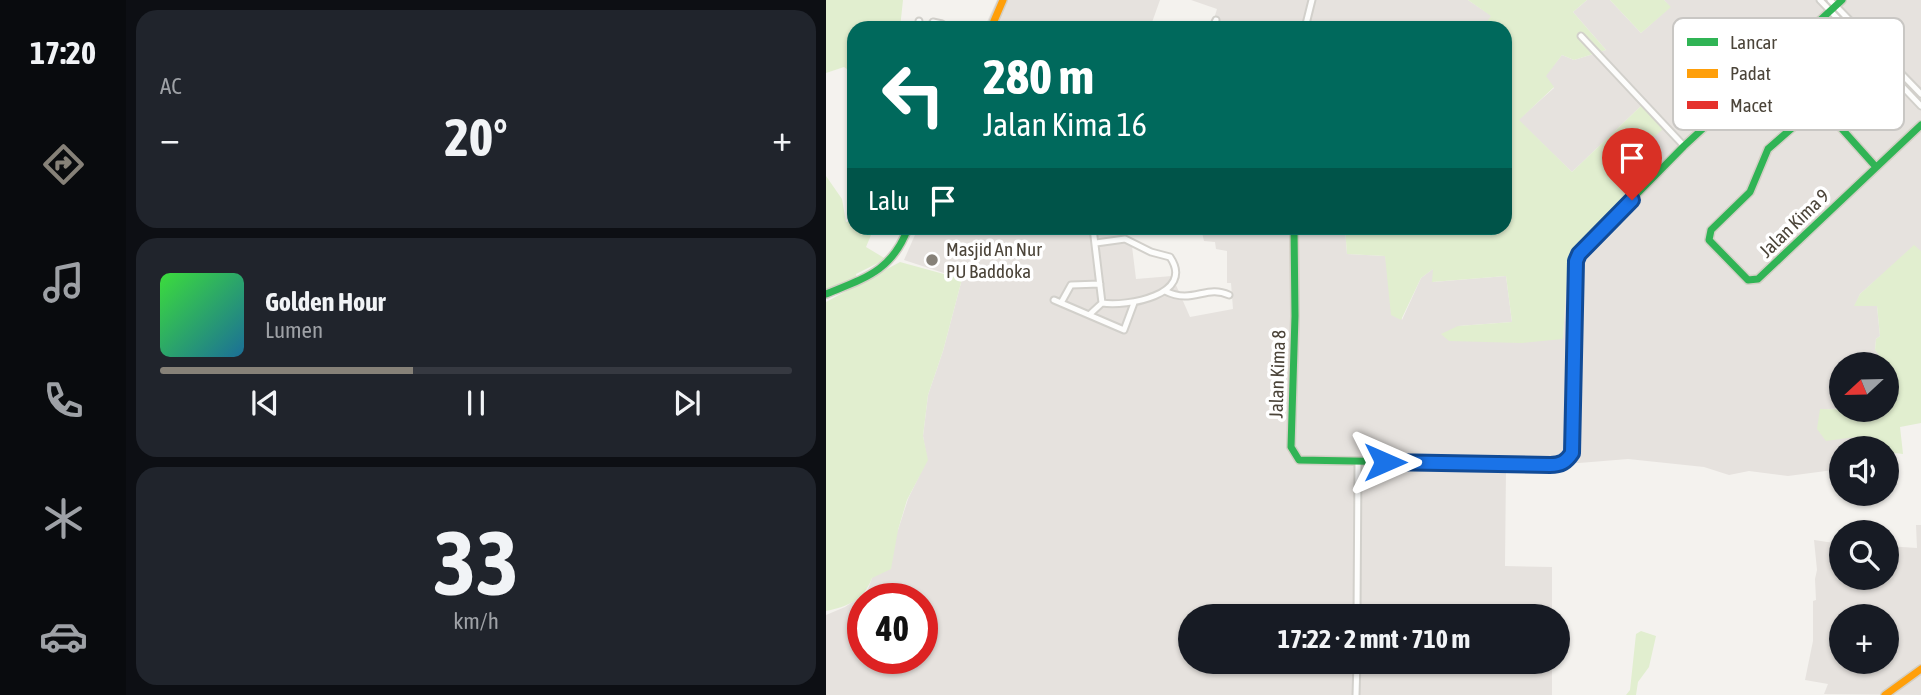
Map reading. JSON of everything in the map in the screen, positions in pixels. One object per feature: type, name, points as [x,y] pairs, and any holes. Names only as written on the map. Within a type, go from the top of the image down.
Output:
[{"type":"street","points":[[994,21],[1003,0]]},
{"type":"street","points":[[1307,21],[1312,0]]},
{"type":"street","points":[[1821,0],[1832,6],[1842,0]]},
{"type":"street","points":[[1581,36],[1684,146]]},
{"type":"street","points":[[1904,77],[1921,94]]},
{"type":"street","points":[[1904,87],[1921,106]]},
{"type":"street","name":"Jalan Kima 9","points":[[1789,130],[1768,149],[1750,192],[1711,230],[1709,240],[1748,280],[1758,279],[1921,125]]},
{"type":"street","points":[[1357,604],[1358,463],[1558,465],[1568,459],[1572,453],[1577,257],[1701,130]]},
{"type":"street","name":"Jalan Kima 9","points":[[1842,130],[1875,167]]},
{"type":"street","points":[[826,294],[875,271],[891,260],[905,235]]},
{"type":"street","points":[[1094,235],[1102,303]]},
{"type":"street","name":"Jalan Kima 8","points":[[1294,235],[1291,447],[1302,462],[1358,463]]},
{"type":"street","points":[[1089,315],[1102,303],[1134,303],[1165,290],[1174,279],[1173,261],[1170,257],[1151,252],[1125,239],[1096,243]]},
{"type":"street","points":[[1209,282],[1210,292]]},
{"type":"street","points":[[1061,303],[1071,285],[1100,284]]},
{"type":"street","points":[[1165,290],[1177,296],[1190,297],[1210,292],[1230,295]]},
{"type":"street","points":[[1054,300],[1124,330],[1134,303]]},
{"type":"street","points":[[1885,695],[1921,669]]},
{"type":"street","points":[[1356,695],[1357,674]]},
{"type":"shaded area","points":[[997,0],[1160,0],[1152,21],[987,21]]},
{"type":"shaded area","points":[[1191,0],[1468,0],[1492,16],[1488,21],[1213,21],[1217,9]]},
{"type":"shaded area","points":[[1587,0],[1610,0],[1641,33],[1670,7],[1664,0],[1921,0],[1921,251],[1877,279],[1860,294],[1855,306],[1877,306],[1880,336],[1876,339],[1877,352],[1829,352],[1829,409],[1820,410],[1829,417],[1829,422],[1836,422],[1855,436],[1829,436],[1829,471],[1788,476],[1749,471],[1729,475],[1704,467],[1628,459],[1510,464],[1506,469],[1505,566],[1552,567],[1552,604],[1178,604],[1178,674],[1552,674],[1552,695],[826,695],[826,615],[847,606],[847,674],[938,674],[938,583],[870,583],[898,530],[908,499],[927,460],[923,436],[928,395],[962,279],[904,260],[915,235],[1121,235],[1131,238],[1136,279],[1172,276],[1190,317],[1233,309],[1231,283],[1227,283],[1227,251],[1216,249],[1215,242],[1204,241],[1203,235],[1346,235],[1347,254],[1385,256],[1402,320],[1421,278],[1434,268],[1433,282],[1506,276],[1512,322],[1458,326],[1563,339],[1567,274],[1573,249],[1642,180],[1626,163],[1642,105],[1572,172],[1518,120],[1554,88],[1545,76],[1562,55],[1574,60],[1606,50],[1573,12]]},
{"type":"shaded area","points":[[1916,525],[1921,525],[1921,695],[1824,694],[1828,684],[1805,680],[1813,641],[1813,601],[1816,600],[1814,540],[1829,542],[1829,590],[1899,590],[1899,547],[1917,548]]},
{"type":"green space","points":[[826,0],[903,0],[901,21],[847,21],[847,69],[844,67],[826,73]]},
{"type":"green space","points":[[1468,0],[1587,0],[1573,12],[1606,50],[1574,60],[1562,55],[1546,76],[1554,87],[1519,120],[1572,172],[1642,105],[1663,129],[1626,163],[1642,180],[1573,249],[1567,274],[1563,339],[1522,343],[1449,341],[1441,334],[1458,326],[1512,322],[1506,276],[1432,282],[1433,269],[1421,278],[1401,320],[1391,315],[1385,256],[1347,254],[1346,235],[1512,235],[1512,21],[1487,21],[1491,16]]},
{"type":"green space","points":[[1610,0],[1664,0],[1671,7],[1641,33]]},
{"type":"green space","points":[[826,176],[842,199],[847,235],[871,235],[866,247],[886,259],[856,274],[857,279],[826,291]]},
{"type":"green space","points":[[1914,245],[1921,251],[1921,423],[1900,427],[1903,454],[1899,454],[1899,436],[1829,436],[1829,441],[1826,441],[1817,429],[1820,409],[1829,409],[1829,422],[1899,422],[1899,352],[1875,350],[1876,339],[1880,336],[1877,306],[1854,306],[1860,294]]},
{"type":"green space","points":[[900,262],[962,279],[928,395],[923,436],[928,460],[907,500],[891,569],[872,578],[870,583],[847,583],[847,604],[826,611],[826,302]]},
{"type":"green space","points":[[1641,631],[1656,636],[1649,667],[1638,682],[1636,695],[1626,695],[1630,690],[1636,634]]},
{"type":"traffic: fast","points":[[1823,18],[1842,0]]},
{"type":"traffic: fast","points":[[1790,130],[1768,149],[1750,192],[1711,230],[1709,240],[1748,280],[1758,279],[1921,125]]},
{"type":"traffic: fast","points":[[1625,206],[1701,130]]},
{"type":"traffic: fast","points":[[1843,130],[1876,167]]},
{"type":"traffic: fast","points":[[826,294],[876,271],[894,254],[905,235]]},
{"type":"traffic: fast","points":[[1294,235],[1291,447],[1299,460],[1516,464]]},
{"type":"traffic: slow","points":[[994,21],[1003,0]]},
{"type":"traffic: slow","points":[[1885,695],[1921,669]]},
{"type":"traffic: jam","points":[[1516,464],[1550,465],[1564,462],[1572,453],[1576,262],[1579,254],[1625,206]]},
{"type":"place","name":"Masjid An Nur PU Baddoka","points":[[932,260]]},
{"type":"route","points":[[1385,462],[1558,465],[1568,459],[1572,453],[1576,261],[1579,254],[1632,200]]}]
